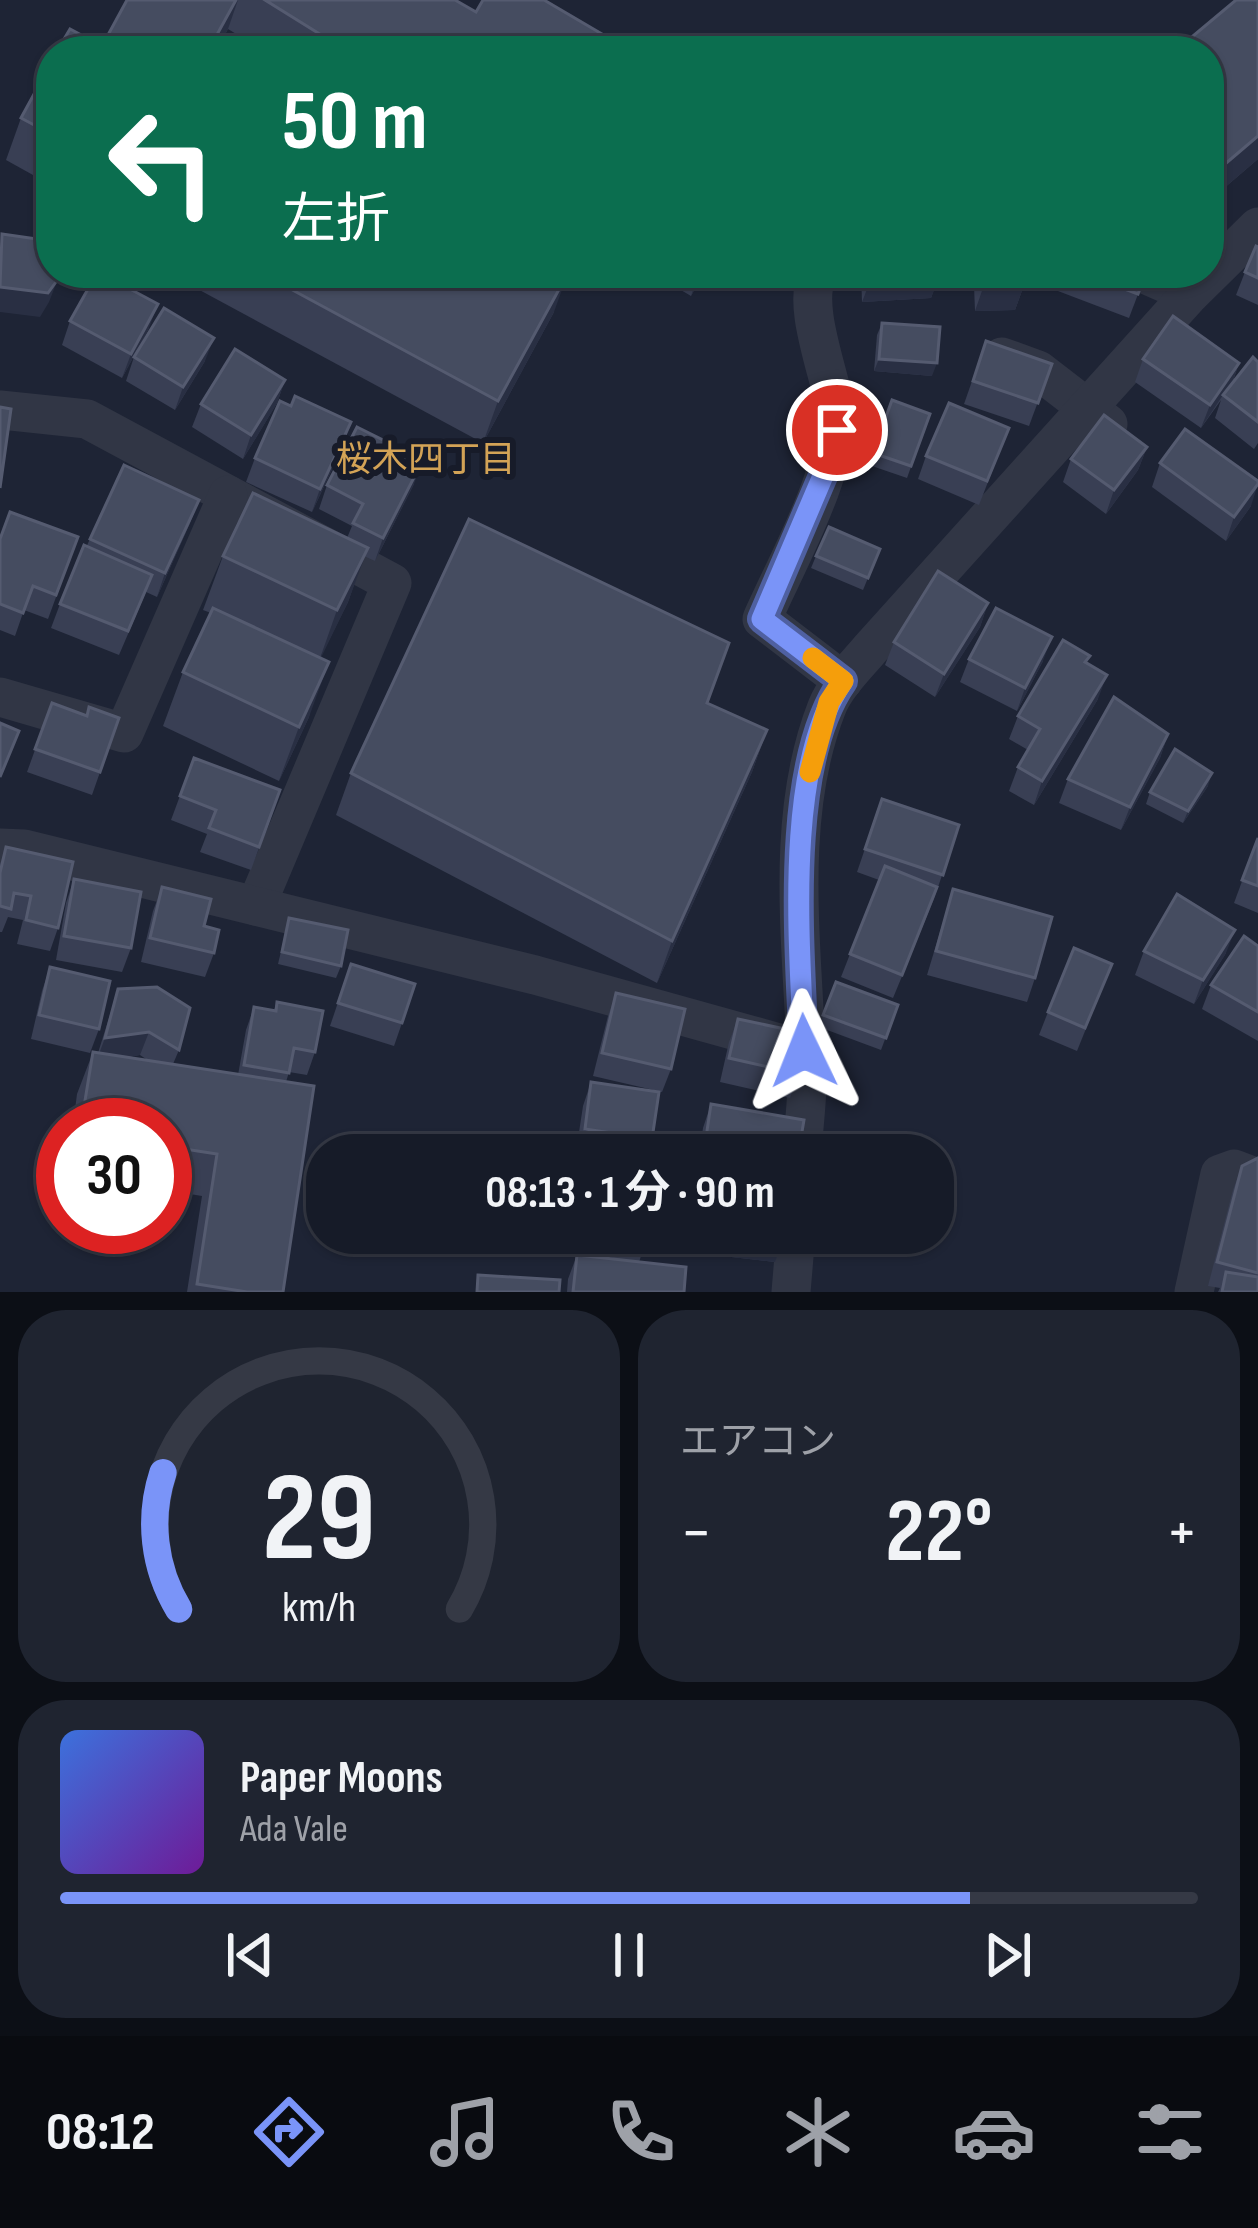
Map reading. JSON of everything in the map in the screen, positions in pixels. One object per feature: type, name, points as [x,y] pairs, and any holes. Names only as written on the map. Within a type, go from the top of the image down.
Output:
[{"type":"street","points":[[1224,260],[1258,227]]},
{"type":"street","points":[[815,288],[812,301],[836,410],[834,450],[762,619],[843,681]]},
{"type":"street","points":[[1176,288],[1190,294]]},
{"type":"street","points":[[803,1134],[807,1083],[802,843],[809,777],[829,702],[1196,288]]},
{"type":"street","points":[[1163,326],[1201,345]]},
{"type":"street","points":[[985,354],[1038,370],[1129,439]]},
{"type":"street","points":[[0,410],[87,419],[392,583],[256,906]]},
{"type":"street","points":[[0,697],[124,733],[228,495]]},
{"type":"street","points":[[0,848],[24,849],[535,975],[804,1051]]},
{"type":"street","points":[[1194,1292],[1220,1174],[1234,1168],[1258,1178]]},
{"type":"street","points":[[791,1292],[794,1254]]},
{"type":"building","points":[[127,0],[236,0],[216,36],[107,36]]},
{"type":"building","points":[[265,0],[455,0],[476,12],[483,0],[544,0],[602,34],[601,36],[323,36]]},
{"type":"building","points":[[1236,0],[1258,0],[1258,136],[1224,165],[1224,36],[1193,36]]},
{"type":"building","points":[[36,90],[36,126],[21,118]]},
{"type":"building","points":[[2,234],[36,239],[36,288],[52,288],[48,293],[0,287]]},
{"type":"building","points":[[1258,247],[1258,278],[1245,272]]},
{"type":"building","points":[[89,288],[128,288],[158,304],[131,354],[70,321]]},
{"type":"building","points":[[289,288],[560,288],[498,401]]},
{"type":"building","points":[[164,308],[214,338],[183,387],[134,357]]},
{"type":"building","points":[[1173,316],[1239,363],[1210,405],[1143,359]]},
{"type":"building","points":[[882,323],[940,327],[937,363],[879,359]]},
{"type":"building","points":[[986,341],[1052,364],[1038,403],[973,381]]},
{"type":"building","points":[[235,349],[285,380],[251,435],[201,404]]},
{"type":"building","points":[[1253,357],[1258,362],[1258,422],[1223,395]]},
{"type":"building","points":[[295,396],[351,422],[320,489],[255,458],[280,401],[291,406]]},
{"type":"building","points":[[892,400],[930,414],[911,466],[873,453]]},
{"type":"building","points":[[949,403],[1009,428],[987,481],[926,456]]},
{"type":"building","points":[[0,407],[11,409],[0,488]]},
{"type":"building","points":[[1104,415],[1147,447],[1114,490],[1071,459]]},
{"type":"building","points":[[357,427],[423,460],[383,538],[353,523],[363,504],[327,485]]},
{"type":"building","points":[[1185,429],[1258,481],[1234,517],[1160,463]]},
{"type":"building","points":[[124,465],[199,500],[165,573],[90,539]]},
{"type":"building","points":[[253,493],[368,548],[337,610],[223,556]]},
{"type":"building","points":[[10,512],[78,537],[56,595],[33,586],[23,613],[0,604],[0,539]]},
{"type":"building","points":[[469,519],[729,643],[707,703],[767,730],[672,941],[351,773]]},
{"type":"building","points":[[829,527],[880,549],[868,578],[816,556]]},
{"type":"building","points":[[84,545],[152,575],[128,631],[60,604]]},
{"type":"building","points":[[938,571],[988,603],[944,674],[894,642]]},
{"type":"building","points":[[213,608],[329,662],[299,727],[183,672]]},
{"type":"building","points":[[996,608],[1052,637],[1025,688],[969,659]]},
{"type":"building","points":[[1063,640],[1090,656],[1085,662],[1107,675],[1042,781],[1018,767],[1040,729],[1018,716]]},
{"type":"building","points":[[1114,697],[1168,734],[1130,807],[1068,779]]},
{"type":"building","points":[[52,703],[87,716],[89,707],[119,718],[100,772],[35,749]]},
{"type":"building","points":[[0,723],[19,731],[0,777]]},
{"type":"building","points":[[1175,749],[1212,773],[1188,811],[1150,792]]},
{"type":"building","points":[[194,758],[280,790],[259,847],[209,828],[216,810],[180,796]]},
{"type":"building","points":[[882,799],[959,825],[943,875],[865,849]]},
{"type":"building","points":[[1258,838],[1258,886],[1242,880]]},
{"type":"building","points":[[6,847],[73,862],[58,928],[26,920],[31,896],[14,893],[11,909],[0,906]]},
{"type":"building","points":[[885,866],[937,887],[902,975],[850,954]]},
{"type":"building","points":[[74,879],[141,892],[131,948],[64,936]]},
{"type":"building","points":[[162,887],[211,899],[204,926],[219,930],[214,953],[150,938]]},
{"type":"building","points":[[953,889],[1052,917],[1035,978],[936,951]]},
{"type":"building","points":[[1177,894],[1235,930],[1203,980],[1144,951]]},
{"type":"building","points":[[289,918],[348,930],[341,966],[282,952]]},
{"type":"building","points":[[1244,936],[1258,946],[1258,1012],[1211,985]]},
{"type":"building","points":[[1074,948],[1112,964],[1085,1028],[1048,1012]]},
{"type":"building","points":[[351,964],[415,984],[402,1023],[338,1003]]},
{"type":"building","points":[[50,967],[110,981],[99,1029],[39,1015]]},
{"type":"building","points":[[836,982],[898,1005],[886,1038],[823,1015]]},
{"type":"building","points":[[157,987],[190,1008],[179,1050],[149,1032],[105,1038],[118,989]]},
{"type":"building","points":[[616,993],[685,1009],[671,1069],[602,1053]]},
{"type":"building","points":[[277,1002],[323,1011],[315,1052],[294,1048],[289,1073],[244,1065],[254,1007],[276,1011]]},
{"type":"building","points":[[738,1019],[808,1034],[799,1074],[729,1058]]},
{"type":"building","points":[[93,1052],[314,1086],[283,1292],[197,1284],[217,1154],[192,1150],[192,1098],[85,1098]]},
{"type":"building","points":[[591,1082],[659,1092],[653,1134],[585,1129]]},
{"type":"building","points":[[711,1104],[804,1120],[802,1134],[707,1134]]},
{"type":"building","points":[[1258,1158],[1258,1273],[1217,1262],[1242,1166]]},
{"type":"building","points":[[577,1255],[686,1267],[684,1292],[573,1292]]},
{"type":"building","points":[[1226,1272],[1258,1277],[1258,1292],[1222,1292]]},
{"type":"building","points":[[478,1275],[560,1280],[559,1292],[477,1292]]},
{"type":"slow traffic","points":[[810,772],[829,702],[843,681],[813,658]]},
{"type":"district","name":"桜木四丁目","points":[[426,458]]},
{"type":"route","points":[[804,1051],[802,843],[809,777],[822,724],[843,681],[762,619],[834,450],[837,430]]}]
